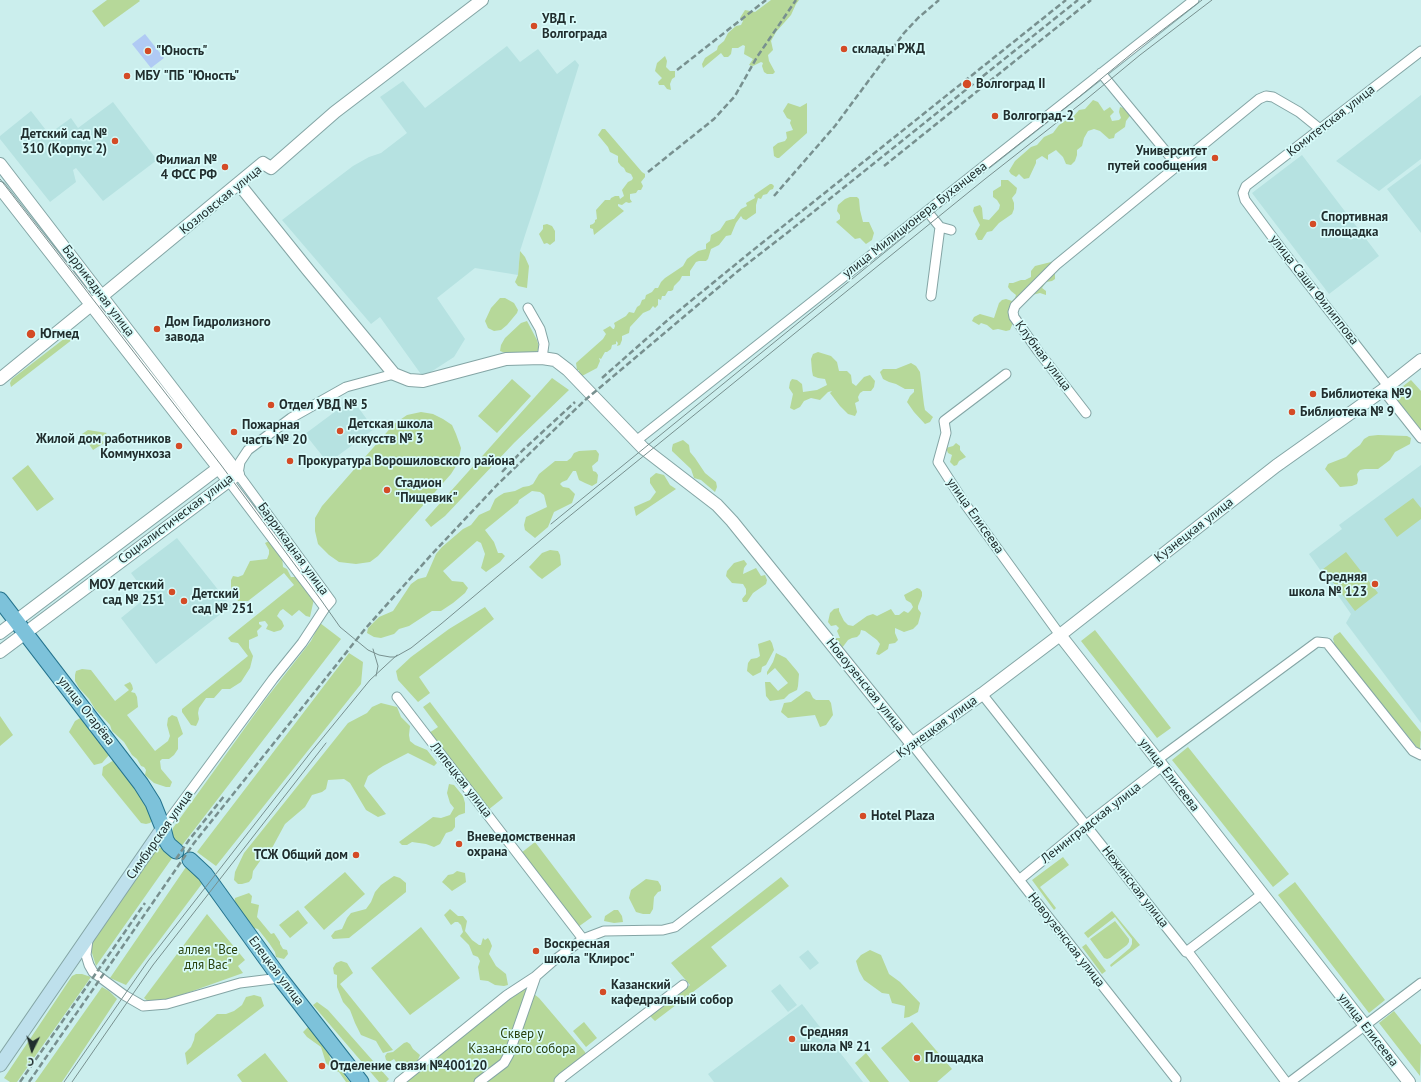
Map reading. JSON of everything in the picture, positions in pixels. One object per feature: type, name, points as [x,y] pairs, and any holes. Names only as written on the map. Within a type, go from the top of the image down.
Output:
[{"type":"main road","name":"улица Огарёва","points":[[0,600],[133,772],[148,794],[163,828]]},
{"type":"main road","points":[[163,828],[166,840],[176,851]]},
{"type":"main road","name":"Симбирская улица","points":[[1,1060],[163,828]]},
{"type":"main road","name":"Елецкая улица","points":[[190,860],[205,874],[277,974],[361,1082]]},
{"type":"street","name":"Козловская улица","points":[[0,379],[91,306],[263,163],[271,168],[335,112],[482,0]]},
{"type":"street","name":"улица Милиционера Буханцева","points":[[636,441],[1194,0]]},
{"type":"street","name":"Комитетская улица","points":[[1243,193],[1246,186],[1421,51]]},
{"type":"street","points":[[1101,73],[1177,166]]},
{"type":"street","name":"Клубная улица","points":[[1086,413],[1014,317],[1013,312],[1015,306],[1056,265],[1259,99],[1266,96],[1273,97],[1299,112],[1320,129]]},
{"type":"street","name":"Баррикадная улица","points":[[0,164],[102,296],[223,465]]},
{"type":"street","points":[[239,184],[394,374],[409,380],[423,381],[506,359],[542,358],[544,344],[540,329],[528,308]]},
{"type":"street","name":"Баррикадная улица","points":[[0,188],[91,306],[233,477],[325,608]]},
{"type":"street","name":"улица Саши Филиппова","points":[[1243,193],[1245,200],[1421,438]]},
{"type":"street","points":[[927,211],[940,227],[951,230]]},
{"type":"street","points":[[931,296],[940,227]]},
{"type":"street","name":"Новоузенская улица","points":[[542,358],[554,360],[568,370],[636,441],[655,458],[717,505],[732,521],[912,744],[1176,1079]]},
{"type":"street","name":"Кузнецкая улица","points":[[536,976],[583,939],[604,931],[663,930],[675,927],[912,744],[982,694],[1060,635],[1276,466],[1385,388],[1421,360]]},
{"type":"street","name":"Социалистическая улица","points":[[0,633],[21,626],[233,477],[248,450],[291,418],[348,385],[394,374]]},
{"type":"street","name":"улица Елисеева","points":[[1006,374],[944,421],[946,433],[938,462],[965,504],[1060,635],[1409,1082]]},
{"type":"street","name":"Социалистическая улица","points":[[0,652],[21,626],[223,465]]},
{"type":"street","name":"Симбирская улица","points":[[163,828],[273,679],[302,643],[325,608]]},
{"type":"street","name":"Ленинградская улица","points":[[1019,880],[1160,763],[1317,642],[1327,643],[1412,751],[1421,754]]},
{"type":"street","name":"Нежинская улица","points":[[982,694],[1186,952],[1189,953],[1286,1082]]},
{"type":"street","name":"Липецкая улица","points":[[397,697],[583,939]]},
{"type":"street","points":[[1186,952],[1262,894]]},
{"type":"street","points":[[89,936],[86,955],[93,972],[129,998],[143,1006],[167,1004],[277,974]]},
{"type":"street","points":[[399,1082],[507,994],[536,976]]},
{"type":"street","points":[[479,1082],[504,1063],[509,1054],[536,976]]},
{"type":"street","points":[[1290,1082],[1421,984]]},
{"type":"street","points":[[560,1082],[559,1081],[563,1077],[683,986]]},
{"type":"shaded area","points":[[145,34],[164,58],[151,68],[132,44]]},
{"type":"shaded area","points":[[507,46],[520,62],[538,49],[557,74],[575,60],[579,65],[520,251],[518,275],[475,268],[437,298],[465,339],[454,357],[423,377],[380,317],[371,324],[282,220],[353,166],[369,157],[381,153],[407,133],[380,97],[403,81],[425,108]]},
{"type":"shaded area","points":[[1421,95],[1421,159],[1379,191],[1336,161]]},
{"type":"shaded area","points":[[113,102],[157,160],[103,201],[76,168],[73,170],[76,182],[50,202],[0,139],[0,136],[31,111],[49,134],[71,118],[78,128]]},
{"type":"shaded area","points":[[1302,155],[1379,256],[1329,294],[1252,193]]},
{"type":"shaded area","points":[[1421,164],[1421,233],[1387,189]]},
{"type":"shaded area","name":"Детская школа искусств № 3","points":[[352,399],[374,429],[328,463],[305,434]]},
{"type":"shaded area","name":"Средняя школа № 123","points":[[1421,465],[1421,723],[1346,623],[1351,614],[1309,554],[1342,529],[1339,525]]},
{"type":"shaded area","name":"Детский сад № 251","points":[[177,538],[231,606],[156,664],[121,618],[148,596],[131,573]]},
{"type":"shaded area","points":[[808,950],[819,963],[810,970],[799,957]]},
{"type":"shaded area","points":[[780,984],[797,1005],[788,1012],[771,991]]},
{"type":"shaded area","name":"Средняя школа № 21","points":[[802,1004],[863,1082],[714,1082],[708,1074]]},
{"type":"green space","points":[[107,0],[140,1],[104,27],[92,11]]},
{"type":"green space","points":[[771,0],[799,0],[791,15],[776,32],[771,41],[773,50],[768,55],[769,61],[775,72],[773,74],[767,74],[764,72],[762,66],[763,63],[761,62],[753,66],[749,65],[753,59],[744,54],[745,46],[743,45],[738,48],[732,48],[731,54],[728,57],[724,57],[721,53],[703,68],[702,64],[705,58],[717,50],[718,46],[724,41],[728,33],[736,26],[741,25],[743,21],[740,18],[745,10],[755,12]]},
{"type":"green space","points":[[665,56],[667,61],[666,67],[670,71],[675,71],[675,77],[672,79],[670,84],[671,90],[667,89],[664,85],[659,85],[658,82],[662,78],[655,71],[657,63]]},
{"type":"green space","points":[[1093,100],[1098,102],[1104,111],[1110,107],[1114,112],[1110,116],[1112,121],[1119,120],[1121,118],[1119,112],[1120,107],[1127,109],[1132,113],[1126,121],[1125,127],[1115,134],[1114,138],[1109,139],[1100,131],[1094,129],[1088,131],[1082,146],[1077,150],[1075,161],[1071,165],[1066,164],[1063,157],[1056,150],[1048,155],[1048,160],[1042,156],[1036,160],[1029,178],[1024,179],[1019,174],[1016,177],[1011,174],[1009,171],[1015,161],[1031,147],[1037,145],[1044,137],[1053,133],[1059,125],[1073,117],[1079,110],[1085,109]]},
{"type":"green space","points":[[788,103],[800,107],[807,103],[807,133],[779,158],[777,158],[774,156],[773,147],[778,143],[785,141],[787,138],[786,132],[793,130],[790,123],[791,120],[787,118],[783,111]]},
{"type":"green space","points":[[602,129],[605,129],[645,174],[645,177],[641,182],[643,186],[641,190],[630,194],[630,199],[632,202],[626,202],[622,205],[618,204],[618,206],[624,211],[594,235],[593,229],[590,228],[590,225],[597,219],[596,210],[605,200],[610,200],[615,196],[619,196],[620,199],[624,196],[622,190],[633,178],[631,174],[626,172],[618,162],[618,156],[610,152],[608,147],[598,135]]},
{"type":"green space","points":[[1001,180],[1008,180],[1017,188],[1016,193],[1012,198],[1014,209],[1012,214],[999,223],[992,231],[987,232],[982,240],[978,240],[975,234],[980,225],[973,211],[974,207],[980,205],[982,208],[983,219],[989,220],[999,209],[1000,205],[993,197],[993,191],[1001,186]]},
{"type":"green space","points":[[770,184],[774,186],[773,189],[767,194],[763,195],[761,199],[758,198],[756,213],[746,220],[741,216],[731,235],[726,236],[719,245],[711,249],[708,259],[706,261],[696,262],[690,271],[690,276],[682,276],[674,286],[673,290],[668,291],[665,296],[662,296],[661,300],[658,299],[658,305],[655,308],[653,306],[650,310],[643,313],[630,327],[629,333],[622,336],[620,345],[617,346],[618,343],[616,341],[616,344],[612,345],[611,349],[605,352],[601,359],[599,358],[600,361],[597,368],[582,376],[579,373],[579,370],[577,370],[576,363],[603,339],[606,334],[603,330],[610,326],[614,329],[614,323],[626,316],[629,312],[634,313],[642,300],[645,299],[646,295],[652,292],[655,288],[658,288],[665,278],[683,266],[687,259],[698,251],[706,249],[706,244],[710,241],[711,235],[720,230],[726,221],[734,219],[741,209],[747,206],[746,203],[755,198],[754,195]]},
{"type":"green space","points":[[850,197],[857,197],[859,199],[863,222],[869,222],[874,233],[872,240],[866,244],[860,238],[855,239],[836,222],[840,219],[840,215],[837,211],[838,205]]},
{"type":"green space","points":[[547,224],[552,226],[555,231],[555,241],[550,245],[547,243],[544,244],[539,234],[543,229],[543,225]]},
{"type":"green space","points":[[520,251],[525,257],[529,266],[527,288],[518,286],[515,282],[518,275]]},
{"type":"green space","points":[[1055,261],[1055,279],[1046,282],[1042,288],[1046,291],[1046,295],[1040,293],[1028,296],[1024,295],[1010,330],[993,330],[987,325],[981,323],[979,325],[972,321],[974,317],[980,314],[994,318],[999,303],[1002,300],[1006,299],[1012,301],[1015,298],[1016,295],[1008,287],[1009,283],[1025,280],[1031,277],[1031,271],[1035,266]]},
{"type":"green space","points":[[500,298],[505,298],[514,303],[518,310],[507,325],[501,330],[494,331],[488,328],[485,321],[491,308]]},
{"type":"green space","points":[[527,321],[537,340],[539,347],[537,352],[510,355],[500,351],[501,345],[505,338],[521,323]]},
{"type":"green space","points":[[69,335],[73,339],[11,387],[10,383],[12,379]]},
{"type":"green space","points":[[818,352],[831,356],[837,362],[839,371],[847,371],[851,375],[852,383],[856,386],[864,377],[870,375],[875,381],[874,387],[871,391],[863,391],[860,393],[858,397],[859,401],[855,403],[857,412],[855,416],[848,414],[840,406],[830,393],[832,391],[828,392],[820,400],[811,398],[804,401],[800,407],[794,410],[790,408],[793,394],[789,388],[792,379],[797,380],[802,384],[803,392],[817,390],[827,385],[825,379],[813,376],[811,359],[813,354]]},
{"type":"green space","points":[[911,363],[916,366],[920,372],[925,410],[933,417],[930,422],[925,424],[907,402],[914,392],[914,389],[905,389],[883,379],[880,372],[883,369],[896,369]]},
{"type":"green space","points":[[552,378],[569,390],[514,443],[445,516],[431,527],[425,520]]},
{"type":"green space","points":[[512,379],[531,396],[497,433],[478,416]]},
{"type":"green space","points":[[1411,380],[1421,391],[1421,432],[1390,396]]},
{"type":"green space","name":"Стадион \"Пищевик\"","points":[[421,412],[433,414],[452,425],[461,448],[458,463],[451,474],[378,556],[370,562],[356,564],[339,562],[318,544],[315,531],[315,518],[322,506],[394,424],[407,415]]},
{"type":"green space","points":[[88,430],[107,433],[100,438],[104,443],[93,450],[82,434]]},
{"type":"green space","points":[[1369,436],[1407,436],[1411,438],[1410,444],[1395,452],[1390,460],[1378,469],[1360,470],[1357,474],[1357,484],[1340,487],[1325,469],[1328,464],[1346,457]]},
{"type":"green space","points":[[683,440],[689,445],[690,452],[705,473],[716,482],[717,487],[715,492],[701,480],[694,478],[691,469],[672,451],[673,444]]},
{"type":"green space","points":[[956,443],[960,446],[960,450],[966,457],[954,466],[950,462],[952,455],[948,453],[946,448],[953,446]]},
{"type":"green space","points":[[596,450],[599,454],[598,461],[592,466],[593,471],[598,475],[597,483],[592,486],[579,480],[576,471],[573,471],[567,480],[560,484],[563,487],[569,488],[575,494],[572,503],[554,512],[548,527],[535,538],[525,530],[524,525],[526,517],[547,507],[544,495],[540,492],[532,491],[519,500],[518,503],[485,530],[494,542],[498,553],[502,553],[505,556],[500,562],[486,572],[481,568],[485,554],[481,543],[477,541],[443,571],[452,581],[463,582],[468,588],[465,593],[441,611],[432,611],[409,626],[399,629],[394,634],[381,638],[374,637],[367,633],[368,628],[379,617],[393,611],[411,584],[418,579],[426,577],[436,554],[442,547],[463,529],[471,525],[479,515],[490,510],[495,499],[504,493],[515,491],[533,484],[539,474],[555,461],[567,461],[574,453],[579,451]]},
{"type":"green space","points":[[28,465],[54,499],[37,511],[12,478]]},
{"type":"green space","points":[[656,473],[664,475],[670,485],[676,489],[636,516],[634,507],[650,500],[656,492],[650,483],[650,478]]},
{"type":"green space","points":[[1413,498],[1421,508],[1421,519],[1397,537],[1384,519]]},
{"type":"green space","points":[[269,541],[282,555],[283,567],[287,569],[291,577],[298,577],[314,599],[310,617],[306,616],[299,610],[292,616],[283,609],[277,616],[282,621],[284,626],[281,630],[274,632],[266,629],[268,625],[265,621],[259,622],[262,626],[257,631],[258,636],[249,640],[249,648],[253,656],[250,668],[241,682],[230,689],[222,689],[214,698],[206,698],[199,708],[199,719],[196,726],[191,725],[182,712],[182,709],[248,656],[238,643],[231,642],[228,638],[294,585],[284,573],[248,601],[238,601],[231,589],[231,580],[233,576],[238,577],[243,575],[250,561],[267,559],[269,550],[265,543]]},
{"type":"green space","points":[[550,550],[558,551],[561,565],[542,579],[529,567],[542,553]]},
{"type":"green space","points":[[1346,552],[1378,593],[1355,611],[1323,569]]},
{"type":"green space","points":[[744,560],[747,564],[744,568],[743,574],[756,568],[761,576],[765,575],[767,580],[766,584],[753,593],[747,602],[743,602],[742,599],[746,594],[746,589],[743,584],[732,583],[726,576],[727,571],[734,563]]},
{"type":"green space","points":[[917,588],[922,592],[918,606],[921,613],[918,624],[913,629],[904,632],[895,628],[895,633],[898,640],[895,643],[889,644],[888,649],[879,655],[876,654],[880,644],[865,631],[861,630],[857,637],[848,640],[842,648],[835,644],[836,638],[840,638],[837,631],[839,628],[836,625],[831,626],[828,622],[830,613],[834,609],[839,608],[844,621],[848,625],[853,626],[867,616],[873,614],[877,616],[891,609],[895,615],[899,615],[904,611],[908,613],[913,607],[911,603],[906,600],[904,595]]},
{"type":"green space","points":[[485,607],[494,619],[419,677],[430,693],[418,702],[398,680],[396,671],[411,657],[449,629]]},
{"type":"green space","points":[[320,623],[341,639],[180,848],[171,837],[173,828],[265,700],[311,641]]},
{"type":"green space","points":[[1095,630],[1171,728],[1157,738],[1081,641]]},
{"type":"green space","points":[[1340,632],[1421,732],[1420,751],[1335,646],[1333,639],[1334,636]]},
{"type":"green space","points":[[770,640],[774,650],[766,665],[762,667],[761,672],[753,676],[747,671],[748,663],[751,659],[760,656],[758,644]]},
{"type":"green space","points":[[349,653],[363,662],[361,684],[216,866],[197,852]]},
{"type":"green space","points":[[776,653],[786,658],[799,674],[798,686],[797,690],[789,694],[784,699],[770,701],[766,696],[765,682],[770,682],[778,691],[788,683],[775,668],[767,675]]},
{"type":"green space","points":[[82,669],[91,670],[115,701],[129,690],[124,685],[130,682],[133,689],[131,692],[135,693],[137,697],[138,707],[127,715],[155,751],[168,741],[170,736],[167,725],[168,718],[172,715],[177,717],[183,734],[178,738],[178,749],[169,759],[162,759],[160,761],[161,769],[172,782],[170,787],[154,783],[145,775],[146,770],[144,767],[141,766],[137,759],[132,755],[124,742],[112,731],[110,725],[95,709],[89,699],[79,688],[75,681],[75,675],[76,671]]},
{"type":"green space","points":[[806,691],[810,692],[816,700],[829,700],[831,703],[833,715],[826,725],[820,727],[815,715],[788,718],[781,712],[784,703],[791,702]]},
{"type":"green space","points":[[430,702],[503,798],[488,810],[429,733],[438,727],[423,707]]},
{"type":"green space","points":[[381,703],[397,707],[401,717],[410,726],[410,741],[427,750],[437,763],[434,766],[408,753],[368,776],[364,786],[386,814],[378,817],[366,810],[350,783],[344,779],[328,780],[326,789],[312,795],[305,807],[285,824],[272,848],[267,851],[261,851],[260,861],[253,871],[252,878],[249,882],[238,884],[234,880],[235,872],[244,853],[348,723],[367,713],[372,707]]},
{"type":"green space","points":[[0,716],[13,735],[0,746]]},
{"type":"green space","points":[[82,717],[110,752],[102,763],[94,765],[69,732],[75,721]]},
{"type":"green space","points":[[1188,747],[1289,874],[1273,887],[1172,760]]},
{"type":"green space","points":[[114,760],[122,766],[154,818],[150,823],[141,823],[102,775],[103,767]]},
{"type":"green space","points":[[449,784],[454,785],[463,796],[465,803],[465,813],[455,818],[455,827],[452,831],[446,833],[440,844],[434,847],[412,842],[407,845],[402,845],[399,842],[433,817],[441,818],[450,815],[454,808],[450,803],[447,793]]},
{"type":"green space","points":[[535,842],[592,917],[578,927],[521,853]]},
{"type":"green space","points":[[162,847],[175,854],[96,966],[91,950],[94,938],[151,853]]},
{"type":"green space","points":[[1063,857],[1069,865],[1040,887],[1056,908],[1054,910],[1032,880]]},
{"type":"green space","points":[[186,867],[204,881],[126,985],[110,978]]},
{"type":"green space","points":[[457,871],[465,873],[466,882],[452,891],[442,882],[448,875]]},
{"type":"green space","points":[[345,872],[365,894],[324,930],[304,907]]},
{"type":"green space","points":[[394,876],[400,878],[406,883],[406,892],[349,938],[333,939],[331,936],[335,931],[342,929],[351,913],[366,909],[375,892],[381,885]]},
{"type":"green space","points":[[781,877],[789,886],[711,947],[727,966],[655,1021],[650,1016],[690,985],[671,963]]},
{"type":"green space","points":[[646,879],[658,881],[661,886],[661,891],[654,897],[653,909],[650,914],[636,912],[629,898],[631,890]]},
{"type":"green space","points":[[1295,882],[1385,1000],[1369,1013],[1278,895]]},
{"type":"green space","points":[[249,893],[252,896],[251,903],[259,905],[257,917],[271,934],[274,933],[283,949],[287,950],[288,954],[284,959],[276,957],[275,952],[269,943],[258,929],[254,928],[234,903],[235,898]]},
{"type":"green space","points":[[450,909],[458,916],[463,916],[467,921],[465,931],[472,940],[481,945],[483,938],[485,940],[488,938],[492,946],[489,954],[496,966],[506,974],[508,985],[495,985],[488,981],[480,980],[478,967],[480,961],[478,957],[473,955],[469,945],[460,936],[463,932],[461,925],[458,922],[455,922],[451,925],[444,915]]},
{"type":"green space","points":[[298,910],[308,923],[290,938],[279,925]]},
{"type":"green space","points":[[614,910],[618,910],[622,916],[623,922],[614,923],[604,921],[605,916]]},
{"type":"green space","points":[[1112,911],[1140,945],[1111,967],[1110,965],[1130,948],[1132,944],[1132,939],[1115,917],[1088,938],[1084,933]]},
{"type":"green space","name":"аллея \"Все для Вас\"","points":[[207,914],[245,960],[238,966],[243,973],[173,998],[150,1003],[144,998]]},
{"type":"green space","points":[[1115,921],[1129,939],[1129,942],[1107,959],[1104,958],[1090,939]]},
{"type":"green space","points":[[421,927],[460,978],[410,1015],[371,968]]},
{"type":"green space","points":[[1086,944],[1106,971],[1102,974],[1082,947]]},
{"type":"green space","points":[[870,950],[881,955],[889,974],[900,982],[920,1003],[918,1012],[904,1018],[905,1006],[892,1003],[889,994],[882,993],[864,980],[856,961],[861,955]]},
{"type":"green space","points":[[341,961],[347,963],[353,973],[340,984],[393,1050],[383,1053],[376,1041],[361,1035],[350,1010],[343,1002],[337,987],[337,975],[334,974],[333,968],[336,963]]},
{"type":"green space","points":[[76,974],[91,977],[17,1082],[10,1082],[4,1078],[72,976]]},
{"type":"green space","name":"Сквер у Казанского собора","points":[[524,986],[539,998],[586,1055],[553,1082],[404,1082]]},
{"type":"green space","points":[[102,987],[109,991],[117,999],[62,1082],[35,1082]]},
{"type":"green space","points":[[254,995],[261,997],[264,1006],[187,1065],[185,1053],[191,1047],[195,1034],[217,1014],[226,1014],[234,1011],[242,1005],[246,997]]},
{"type":"green space","points":[[317,1002],[328,1010],[389,1079],[386,1082],[379,1082],[313,1005]]},
{"type":"green space","points":[[1394,1011],[1421,1045],[1420,1076],[1379,1023]]},
{"type":"green space","points":[[584,1022],[597,1038],[586,1047],[573,1031]]},
{"type":"green space","name":"Площадка","points":[[912,1022],[952,1069],[937,1082],[910,1082],[881,1048]]},
{"type":"green space","points":[[308,1027],[313,1030],[318,1040],[329,1054],[330,1058],[342,1067],[345,1076],[350,1082],[346,1082],[339,1072],[332,1069],[326,1063],[321,1047],[307,1037],[303,1032]]},
{"type":"green space","points":[[407,1042],[420,1055],[417,1062],[404,1073],[394,1059],[389,1062],[386,1060],[385,1056],[387,1053],[393,1052]]},
{"type":"green space","points":[[265,1053],[288,1082],[242,1082],[237,1075]]},
{"type":"green space","points":[[866,1053],[889,1082],[870,1082],[855,1063]]},
{"type":"tram line","points":[[551,524],[981,174],[1136,50],[1202,0]]},
{"type":"tram line","points":[[0,179],[221,465],[340,627],[368,650],[379,655],[395,657],[411,648],[441,624],[561,523],[985,179],[1140,55],[1212,0]]},
{"type":"tram line","points":[[373,649],[378,666],[376,676]]},
{"type":"tram line","points":[[64,1082],[148,961],[311,752],[370,680],[397,655]]},
{"type":"tram line","points":[[72,1082],[153,965],[326,743]]},
{"type":"railway","points":[[677,70],[766,0]]},
{"type":"railway","points":[[648,172],[714,119],[735,96],[757,57],[796,0]]},
{"type":"railway","points":[[774,196],[835,126],[904,33],[918,18],[939,0]]},
{"type":"railway","points":[[602,378],[670,318],[752,251],[1066,0]]},
{"type":"railway","points":[[29,1082],[194,843],[365,629],[432,554],[498,484],[584,401],[738,271],[1078,0]]},
{"type":"railway","points":[[884,166],[1091,0]]},
{"type":"railway","points":[[502,472],[523,450],[575,402]]},
{"type":"railway","points":[[176,859],[189,840],[225,795]]},
{"type":"railway","points":[[20,1082],[145,903]]},
{"type":"place","name":"УВД г. Волгограда","points":[[534,26]]},
{"type":"place","name":"склады РЖД","points":[[844,49]]},
{"type":"place","name":"\"Юность\"","points":[[148,51]]},
{"type":"place","name":"МБУ \"ПБ \"Юность\"","points":[[127,76]]},
{"type":"place","name":"Волгоград II","points":[[967,84]]},
{"type":"place","name":"Волгоград-2","points":[[995,116]]},
{"type":"place","name":"Детский сад № 310 (Корпус 2)","points":[[115,141]]},
{"type":"place","name":"Университет путей сообщения","points":[[1215,158]]},
{"type":"place","name":"Филиал № 4 ФСС РФ","points":[[225,167]]},
{"type":"place","name":"Спортивная площадка","points":[[1313,224]]},
{"type":"place","name":"Дом Гидролизного завода","points":[[157,329]]},
{"type":"place","name":"Югмед","points":[[31,334]]},
{"type":"place","name":"Библиотека №9","points":[[1313,394]]},
{"type":"place","name":"Отдел УВД № 5","points":[[271,405]]},
{"type":"place","name":"Библиотека № 9","points":[[1292,412]]},
{"type":"place","name":"Детская школа искусств № 3","points":[[340,431]]},
{"type":"place","name":"Пожарная часть № 20","points":[[234,432]]},
{"type":"place","name":"Жилой дом работников Коммунхоза","points":[[179,446]]},
{"type":"place","name":"Прокуратура Ворошиловского района","points":[[290,461]]},
{"type":"place","name":"Стадион \"Пищевик\"","points":[[387,490]]},
{"type":"place","name":"Средняя школа № 123","points":[[1375,584]]},
{"type":"place","name":"МОУ детский сад № 251","points":[[172,592]]},
{"type":"place","name":"Детский сад № 251","points":[[184,601]]},
{"type":"place","name":"Hotel Plaza","points":[[863,816]]},
{"type":"place","name":"Вневедомственная охрана","points":[[459,844]]},
{"type":"place","name":"ТСЖ Общий дом","points":[[356,855]]},
{"type":"place","name":"Воскресная школа \"Клирос\"","points":[[536,951]]},
{"type":"place","name":"Казанский кафедральный собор","points":[[603,992]]},
{"type":"place","name":"Средняя школа № 21","points":[[792,1039]]},
{"type":"place","name":"Площадка","points":[[917,1058]]},
{"type":"place","name":"Отделение связи №400120","points":[[322,1066]]}]
